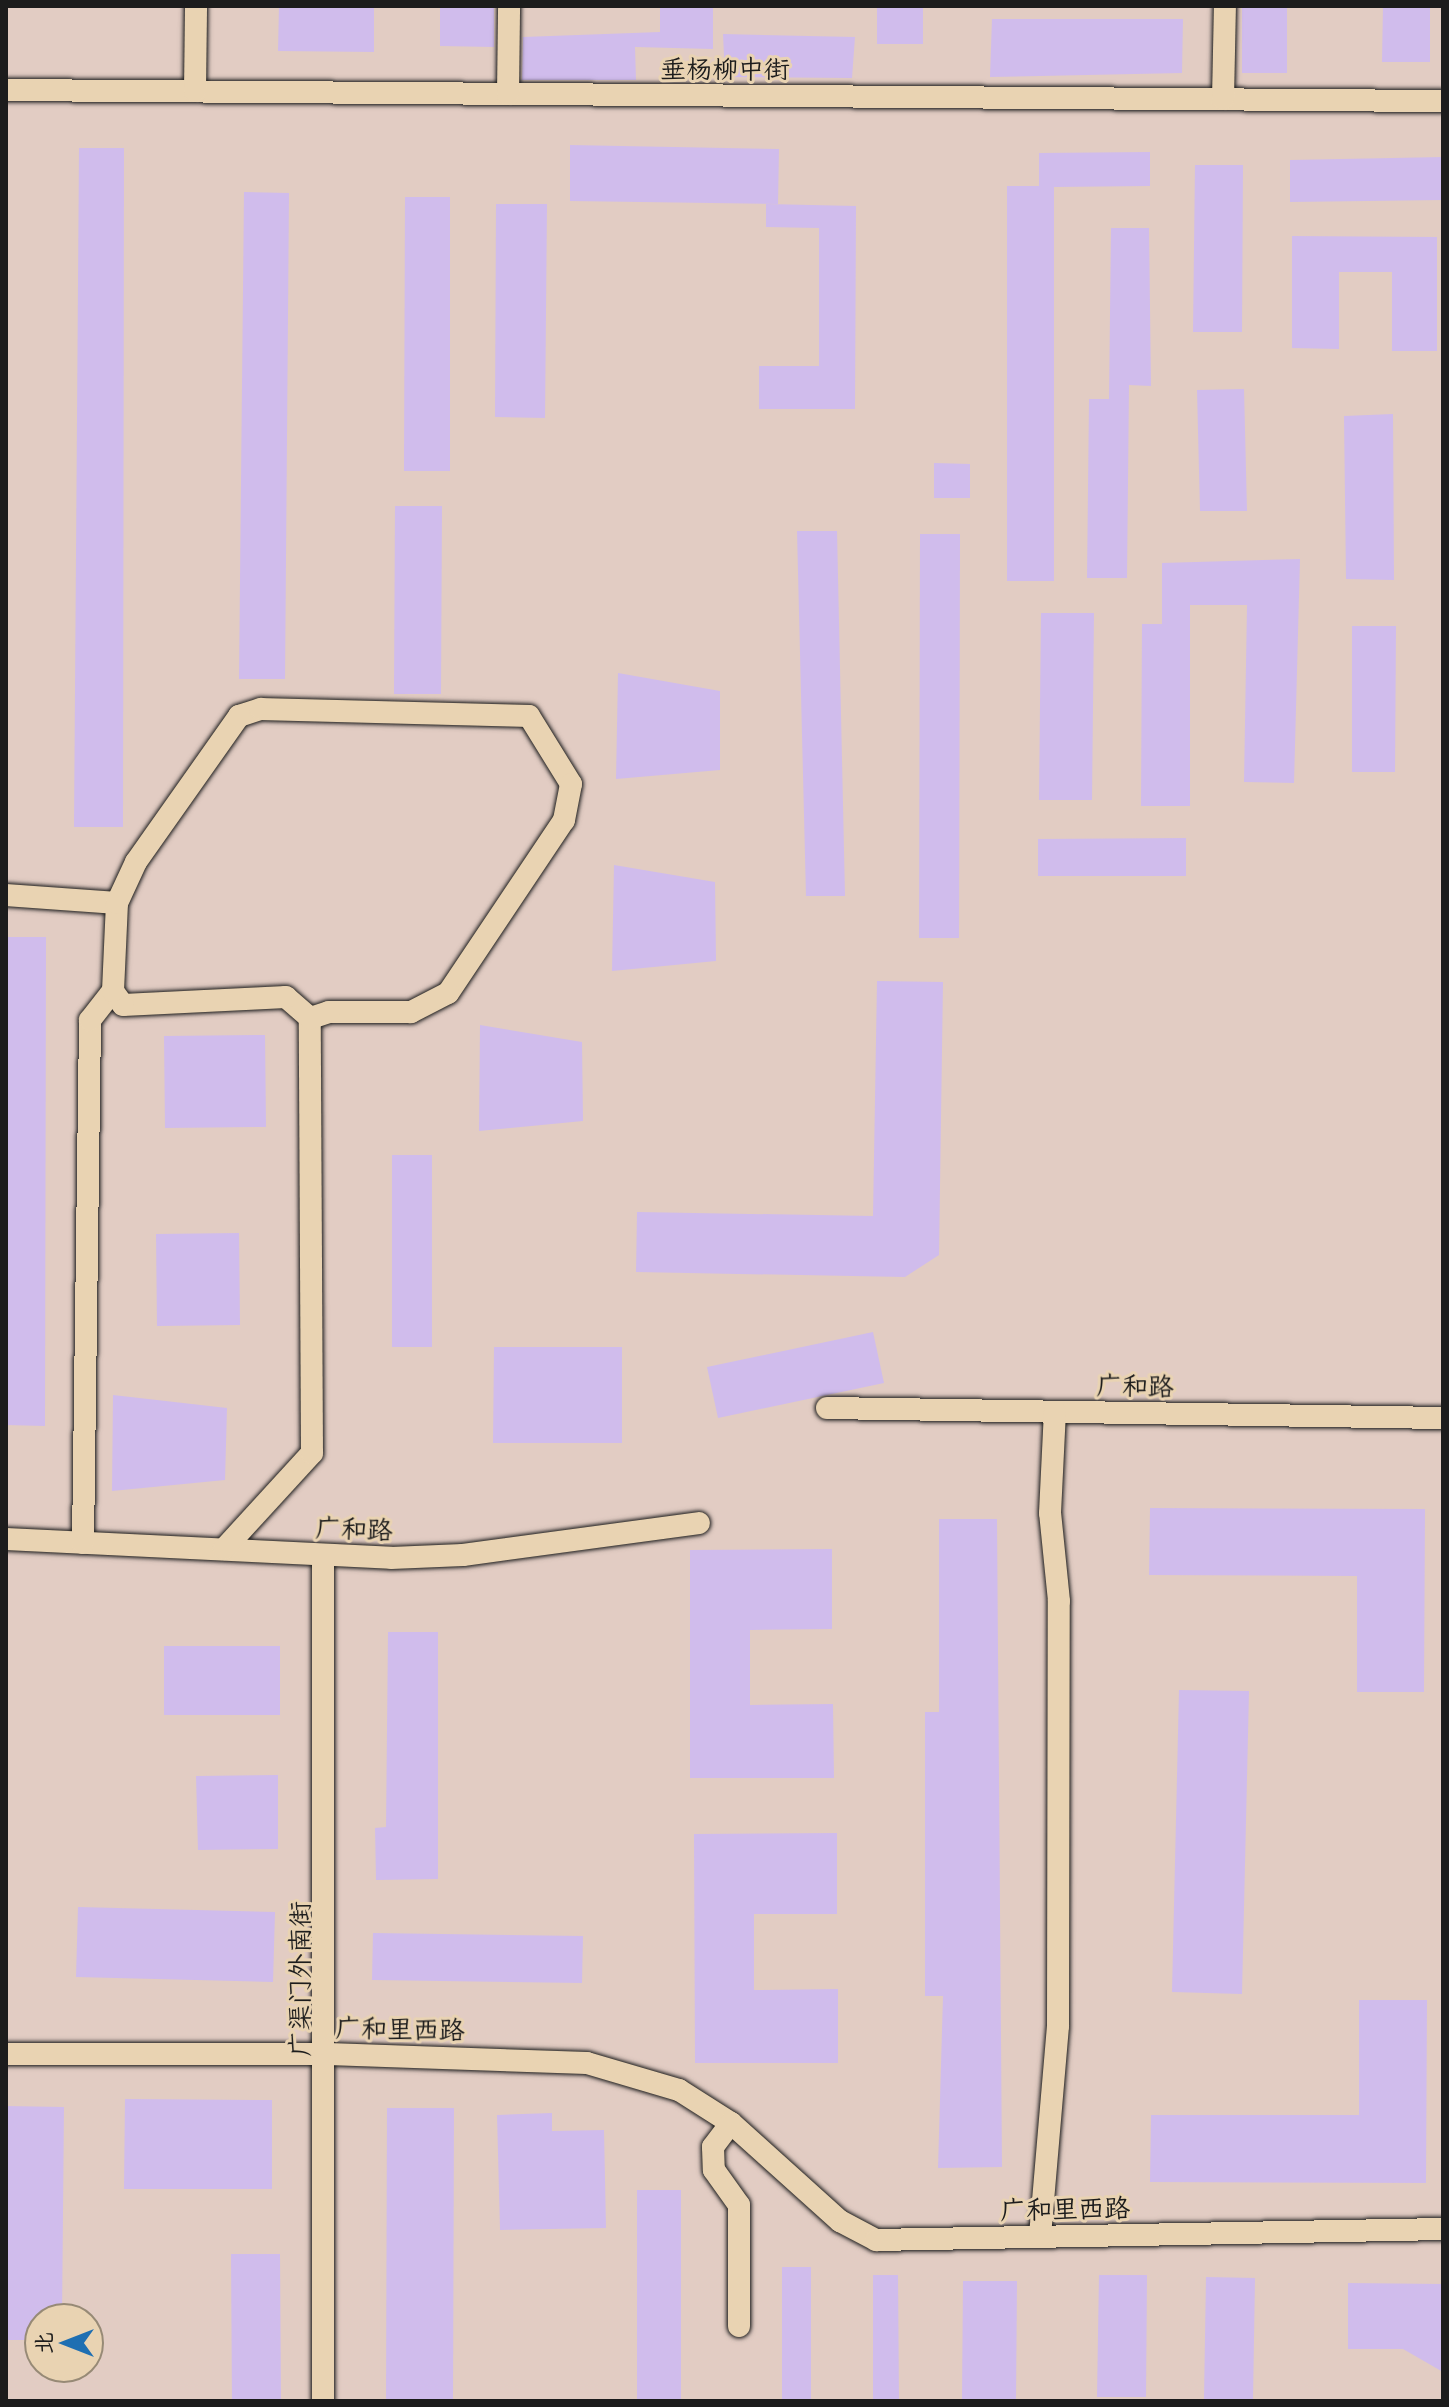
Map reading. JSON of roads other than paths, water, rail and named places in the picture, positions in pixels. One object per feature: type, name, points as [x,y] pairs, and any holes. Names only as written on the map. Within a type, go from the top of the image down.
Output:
[{"type":"street","points":[[195,91],[196,6]]},
{"type":"street","points":[[508,94],[509,6]]},
{"type":"street","points":[[1223,99],[1225,6]]},
{"type":"street","name":"垂杨柳中街","points":[[6,90],[1443,101]]},
{"type":"street","points":[[83,1543],[90,1020],[113,991],[117,903],[136,862],[239,716],[276,709],[529,716],[571,784],[564,820],[448,993],[411,1012],[329,1012],[310,1018]]},
{"type":"street","points":[[6,895],[117,903]]},
{"type":"street","points":[[113,991],[123,1005],[144,1007],[286,997],[310,1018],[312,1453],[224,1549]]},
{"type":"street","name":"广和路","points":[[827,1408],[1443,1418]]},
{"type":"street","points":[[1040,2236],[1058,2026],[1059,1601],[1050,1513],[1055,1412]]},
{"type":"street","name":"广和路","points":[[6,1539],[323,1556],[463,1555],[699,1523]]},
{"type":"street","name":"广渠门外南街","points":[[323,1556],[328,2054],[323,2401]]},
{"type":"street","name":"广和里西路","points":[[6,2054],[328,2054],[587,2063],[679,2090],[731,2123],[840,2221],[876,2240],[1443,2229]]},
{"type":"street","points":[[731,2123],[713,2147],[714,2170],[739,2205],[739,2326]]}]
